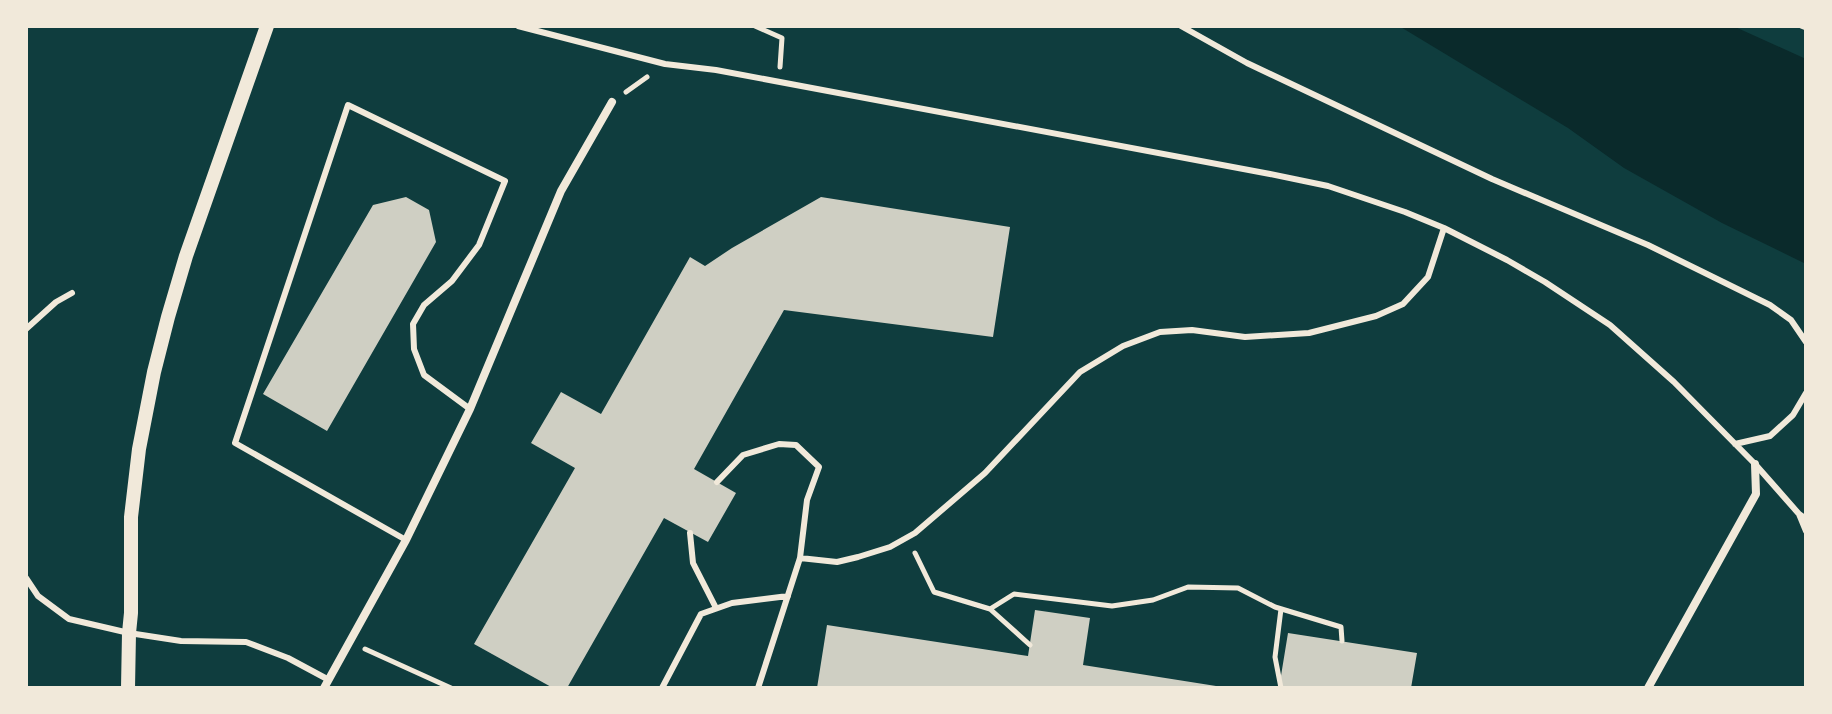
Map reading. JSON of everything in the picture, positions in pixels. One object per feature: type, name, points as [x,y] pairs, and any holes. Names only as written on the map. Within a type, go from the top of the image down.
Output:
[{"type":"street","points":[[128,688],[131,517],[139,449],[154,372],[186,256],[267,26]]},
{"type":"street","points":[[326,684],[406,540],[470,409],[561,191],[612,102]]},
{"type":"street","points":[[1648,688],[1756,494],[1755,464]]},
{"type":"lane","points":[[518,26],[665,64],[716,70],[1328,186],[1444,228],[1507,260],[1610,325],[1674,382],[1755,464],[1803,516],[1806,531]]},
{"type":"lane","points":[[1181,26],[1247,63],[1348,111],[1492,179],[1648,245],[1770,305],[1791,320],[1806,342]]},
{"type":"lane","points":[[406,540],[235,443],[348,105],[505,181],[479,245],[452,281],[424,305],[413,324],[414,349],[424,375],[470,409]]},
{"type":"lane","points":[[800,558],[837,562],[890,547],[915,533],[985,473],[1080,372],[1123,346],[1160,332],[1192,330],[1245,337],[1309,333],[1376,316],[1403,304],[1428,277],[1444,228]]},
{"type":"lane","points":[[26,329],[56,302],[72,293]]},
{"type":"lane","points":[[1735,444],[1770,436],[1793,415],[1806,393]]},
{"type":"lane","points":[[717,482],[743,455],[779,444],[796,445],[819,467],[807,500],[800,558],[758,688]]},
{"type":"lane","points":[[690,533],[693,563],[716,608]]},
{"type":"lane","points":[[26,578],[38,596],[69,619],[181,641],[246,642],[288,658],[326,684]]},
{"type":"lane","points":[[662,688],[701,614],[732,603],[788,596]]},
{"type":"path","points":[[755,26],[782,38],[778,83]]},
{"type":"path","points":[[612,102],[665,64]]},
{"type":"path","points":[[907,538],[934,592],[990,609],[1030,645]]},
{"type":"path","points":[[990,609],[1014,594],[1112,606],[1153,600],[1188,587],[1238,588],[1281,609],[1341,627],[1342,641]]},
{"type":"path","points":[[1281,609],[1275,657],[1281,688]]},
{"type":"path","points":[[350,642],[451,688]]},
{"type":"water","points":[[1399,26],[1733,26],[1806,59],[1806,264],[1722,223],[1624,168],[1568,128]]},
{"type":"building","points":[[406,197],[429,210],[436,242],[327,431],[263,394],[373,205]]},
{"type":"building","points":[[821,197],[1010,227],[993,337],[784,310],[694,469],[736,493],[708,542],[664,518],[567,688],[553,688],[474,644],[575,468],[531,443],[561,392],[601,414],[690,257],[705,266]]},
{"type":"building","points":[[1035,610],[1090,618],[1083,665],[1216,688],[817,688],[827,625],[1028,656]]},
{"type":"building","points":[[1288,633],[1417,653],[1411,688],[1279,688]]}]
